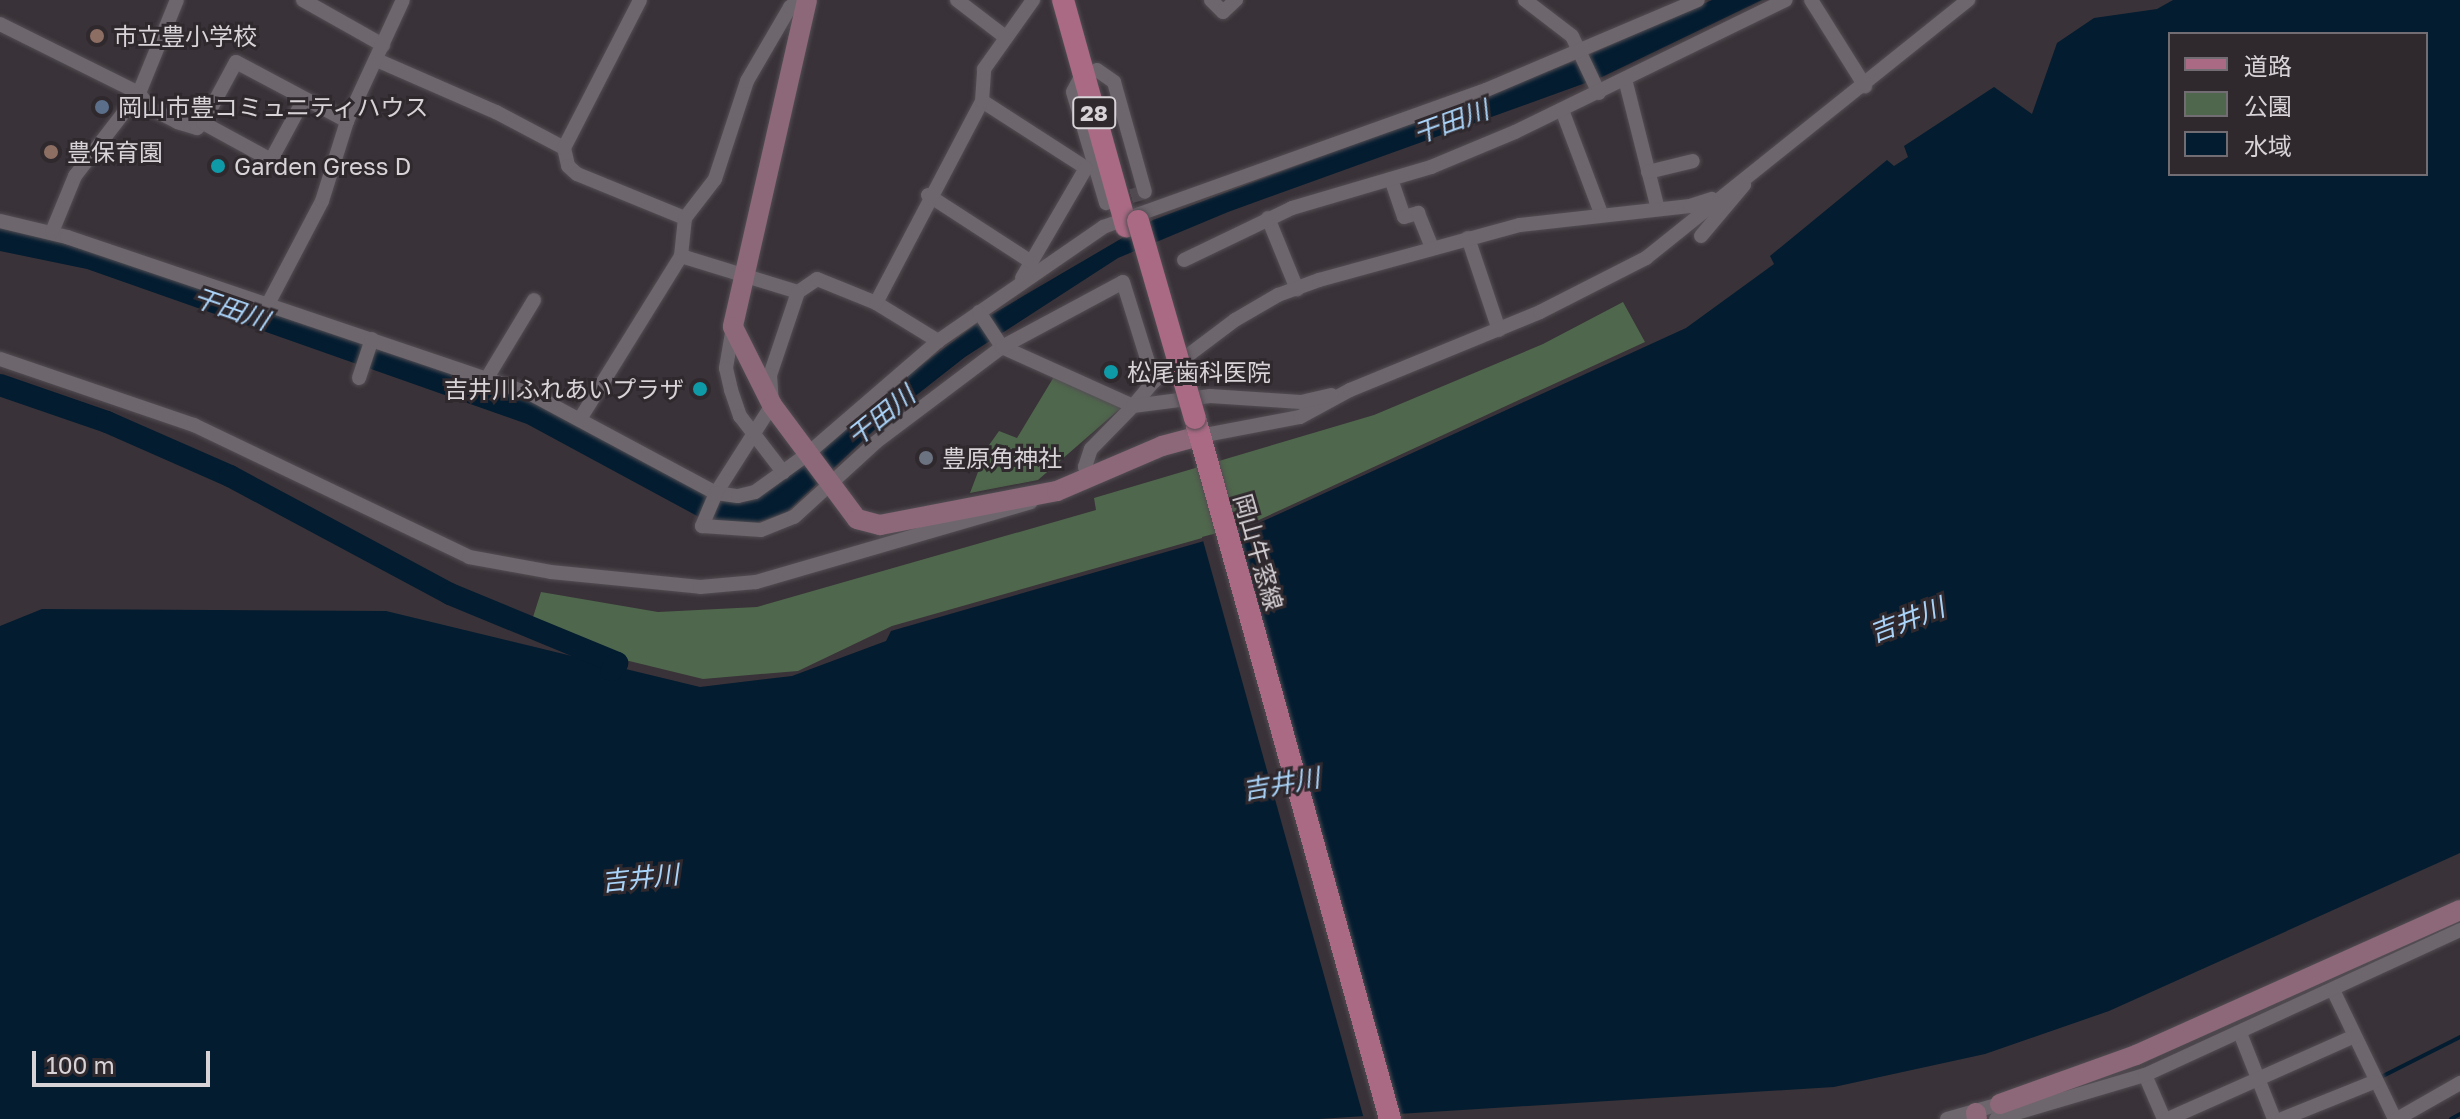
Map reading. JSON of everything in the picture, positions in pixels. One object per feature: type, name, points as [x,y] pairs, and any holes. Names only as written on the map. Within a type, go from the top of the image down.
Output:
[{"type":"main road","name":"岡山牛窓線","points":[[1063,0],[1090,72],[1390,1119]]},
{"type":"main road","name":"岡山牛窓線","points":[[1077,0],[1090,72]]},
{"type":"main road","name":"岡山牛窓線","points":[[1193,439],[1376,1119]]},
{"type":"street","points":[[52,232],[75,176],[139,93],[177,0]]},
{"type":"street","points":[[303,0],[383,45]]},
{"type":"street","points":[[268,304],[322,201],[347,121],[379,61],[403,0]]},
{"type":"street","points":[[640,0],[564,148],[568,166],[577,174],[685,218]]},
{"type":"street","points":[[580,419],[681,256],[685,218],[715,179],[747,81],[790,7],[800,0]]},
{"type":"street","points":[[783,472],[751,431],[726,368],[807,0]]},
{"type":"street","points":[[957,0],[1004,36]]},
{"type":"street","points":[[876,303],[928,195],[982,101],[984,69],[1004,36],[1033,0]]},
{"type":"street","points":[[1211,0],[1223,12],[1236,0]]},
{"type":"street","points":[[1525,0],[1572,36],[1598,90]]},
{"type":"street","points":[[0,221],[52,232],[372,342],[487,378],[580,419],[715,495],[755,492],[807,458],[938,341],[980,314],[1020,282],[1129,212],[1486,90],[1582,53],[1698,0]]},
{"type":"street","points":[[1184,260],[1268,218],[1391,179],[1562,110],[1786,0]]},
{"type":"street","points":[[1811,0],[1865,86]]},
{"type":"street","points":[[0,359],[194,425],[469,557],[650,584],[700,587],[756,582],[1013,510],[1193,439],[1300,417],[1350,390],[1499,330],[1646,258],[1674,239],[1716,197],[1755,172],[1968,0]]},
{"type":"street","points":[[0,24],[139,93],[150,108],[197,128],[203,123],[236,62],[347,121]]},
{"type":"street","points":[[379,61],[484,106],[564,148]]},
{"type":"street","points":[[1020,282],[1089,165],[1073,92],[1090,72]]},
{"type":"street","points":[[1625,79],[1658,209]]},
{"type":"street","points":[[203,123],[271,160],[304,99]]},
{"type":"street","points":[[982,101],[1089,165],[1129,212]]},
{"type":"street","points":[[1562,110],[1601,213]]},
{"type":"street","points":[[1648,172],[1693,161]]},
{"type":"street","points":[[1701,236],[1755,172]]},
{"type":"street","points":[[1391,179],[1404,217],[1418,213],[1432,248]]},
{"type":"street","points":[[928,195],[1031,262]]},
{"type":"street","points":[[1089,478],[1085,467],[1091,449],[1154,381],[1235,320],[1297,289],[1468,238],[1601,213],[1658,209],[1716,197]]},
{"type":"street","points":[[1268,218],[1297,289]]},
{"type":"street","points":[[1468,238],[1499,330]]},
{"type":"street","points":[[681,256],[798,292]]},
{"type":"street","points":[[938,341],[876,303],[817,279],[798,292],[770,375],[772,405],[751,431],[715,495],[702,526],[740,531],[777,526],[826,481],[1000,345],[1123,282],[1154,381]]},
{"type":"street","points":[[487,378],[534,300]]},
{"type":"street","points":[[980,314],[1000,345],[1133,406],[1210,396],[1301,402],[1350,390]]},
{"type":"street","points":[[733,327],[772,405],[807,458],[857,519],[872,525],[1057,491]]},
{"type":"street","points":[[360,376],[372,342]]},
{"type":"street","points":[[1987,1114],[2136,1055],[2460,910]]},
{"type":"street","points":[[1947,1119],[1987,1114],[2145,1075],[2460,930]]},
{"type":"street","points":[[2333,990],[2374,1082],[2396,1119],[2460,1083]]},
{"type":"street","points":[[2240,1033],[2274,1119]]},
{"type":"street","points":[[2145,1075],[2166,1119],[2354,1036]]},
{"type":"street","points":[[2282,1119],[2374,1082]]},
{"type":"green space","points":[[1623,302],[1645,342],[1248,525],[892,626],[798,671],[703,679],[625,660],[533,617],[541,592],[658,612],[757,607],[1096,510],[1094,498],[1374,415],[1543,344]]},
{"type":"green space","points":[[1055,375],[1122,407],[1038,480],[970,493],[987,448],[999,431],[1017,438]]},
{"type":"water","name":"干田川","points":[[1712,0],[1762,0],[1602,77],[1228,212],[1118,258],[965,357],[886,419],[787,512],[753,524],[712,524],[527,424],[87,269],[0,251],[0,225],[93,245],[529,399],[740,501],[979,322],[1153,220],[1577,60]]},
{"type":"water","name":"吉井川","points":[[2173,0],[2460,0],[2460,853],[2109,1011],[1985,1054],[1834,1087],[1318,1119],[0,1119],[0,626],[42,609],[386,611],[700,687],[792,676],[886,641],[891,631],[1246,529],[1686,328],[1774,264],[1770,256],[1887,160],[1894,166],[1908,157],[1904,146],[1994,87],[2032,114],[2057,43],[2094,18],[2157,9]]},
{"type":"pier","points":[[1236,528],[1401,1118],[1364,1119],[1202,537]]},
{"type":"waterway","points":[[0,385],[107,422],[230,476],[450,594],[617,663],[612,670]]},
{"type":"waterway","points":[[2379,1078],[2460,1037]]},
{"type":"waterway","points":[[2451,1119],[2460,1114]]},
{"type":"tunnel","points":[[1111,202],[1145,192]]},
{"type":"place","name":"市立豊小学校","points":[[97,36]]},
{"type":"place","name":"岡山市豊コミュニティハウス","points":[[102,107]]},
{"type":"place","name":"豊保育園","points":[[51,152]]},
{"type":"place","name":"Garden Gress D","points":[[218,166]]},
{"type":"place","name":"松尾歯科医院","points":[[1111,372]]},
{"type":"place","name":"吉井川ふれあいプラザ","points":[[700,389]]},
{"type":"place","name":"豊原角神社","points":[[926,458]]}]
